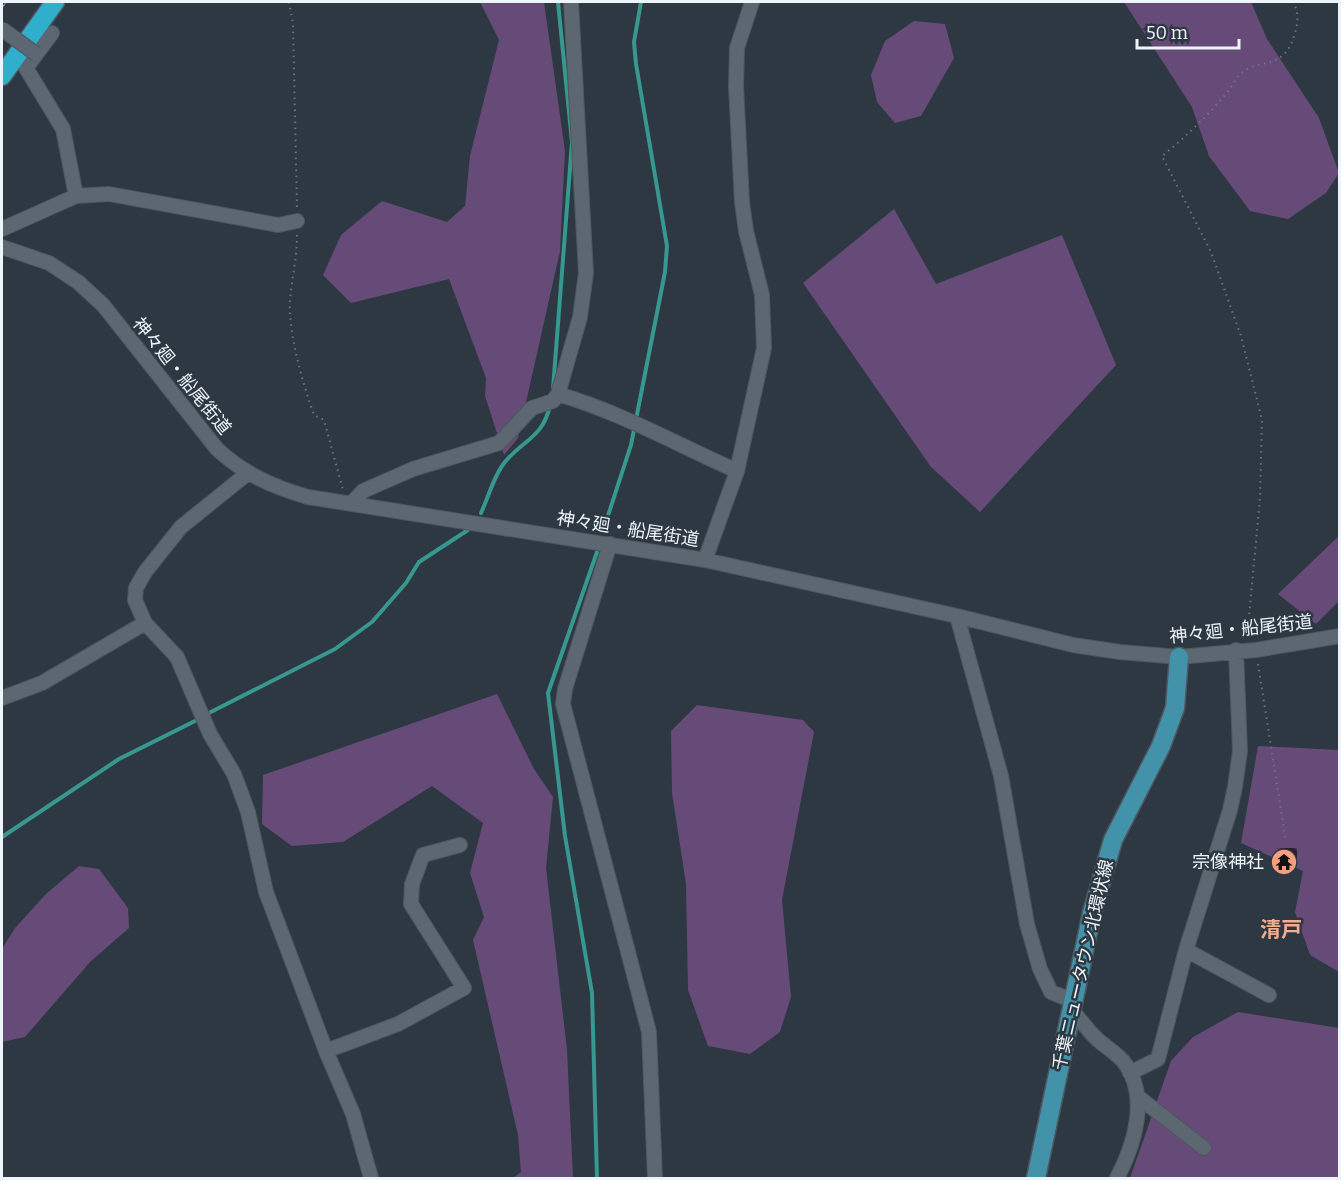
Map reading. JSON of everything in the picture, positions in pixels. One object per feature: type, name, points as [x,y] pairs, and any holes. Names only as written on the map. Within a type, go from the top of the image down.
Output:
[{"type":"highway","points":[[2,76],[55,2]]},
{"type":"main road","name":"千葉ニュータウン北環状線","points":[[1036,1179],[1092,913],[1113,840],[1161,746],[1175,708],[1179,657]]},
{"type":"street","points":[[551,400],[580,317],[586,273],[571,2]]},
{"type":"street","points":[[705,560],[737,471],[764,348],[762,295],[746,231],[742,202],[736,86],[737,48],[752,2]]},
{"type":"street","points":[[2,29],[36,54]]},
{"type":"street","points":[[51,33],[26,68],[63,129],[76,196]]},
{"type":"street","points":[[2,229],[76,196],[109,194],[278,225],[297,221]]},
{"type":"street","name":"神々廻・船尾街道","points":[[2,247],[49,263],[78,282],[103,305],[217,449],[249,474],[276,488],[308,497],[705,560],[957,616],[1073,645],[1179,657],[1340,636]]},
{"type":"street","points":[[349,502],[363,491],[413,469],[499,443],[532,408],[551,400],[630,418],[659,437],[737,471]]},
{"type":"street","points":[[249,474],[181,527],[145,572],[136,588],[135,600],[145,623],[177,657],[210,734],[234,774],[248,812],[266,892],[326,1051],[353,1114],[371,1179]]},
{"type":"street","points":[[610,544],[562,704],[649,1032],[655,1179]]},
{"type":"street","points":[[957,616],[1001,776],[1027,924],[1040,969],[1051,992],[1072,1005],[1098,1040],[1116,1054],[1130,1072],[1137,1096],[1137,1116],[1133,1138],[1117,1179]]},
{"type":"street","points":[[2,698],[42,682],[145,623]]},
{"type":"street","points":[[1130,1072],[1158,1059],[1186,950],[1230,810],[1240,751],[1246,650]]},
{"type":"street","points":[[326,1051],[399,1024],[465,988],[411,904],[412,884],[423,855],[460,845]]},
{"type":"street","points":[[1186,950],[1269,995]]},
{"type":"street","points":[[1137,1096],[1204,1148]]},
{"type":"path","points":[[289,2],[293,24],[297,221],[297,258],[290,302],[294,338],[308,398],[314,415],[324,420],[349,502]]},
{"type":"path","points":[[1286,842],[1246,650],[1260,498],[1262,420],[1241,336],[1210,252],[1162,156],[1193,132],[1239,76],[1284,55],[1293,42],[1298,23],[1293,2]]},
{"type":"shaded area","points":[[480,2],[544,2],[565,151],[560,251],[518,438],[504,455],[485,396],[486,378],[449,279],[351,303],[323,275],[341,235],[382,201],[447,222],[465,206],[470,156],[499,40]]},
{"type":"shaded area","points":[[1124,2],[1251,2],[1267,39],[1319,118],[1339,173],[1326,193],[1288,219],[1250,211],[1209,156],[1192,107]]},
{"type":"shaded area","points":[[914,21],[945,24],[954,58],[921,116],[895,123],[877,102],[871,75],[885,41]]},
{"type":"shaded area","points":[[894,209],[936,284],[1062,235],[1116,365],[980,512],[931,467],[803,283]]},
{"type":"shaded area","points":[[1339,536],[1339,601],[1316,624],[1278,594]]},
{"type":"shaded area","points":[[497,694],[534,769],[553,797],[546,868],[567,1050],[573,1178],[513,1178],[521,1172],[518,1135],[473,940],[484,917],[470,873],[483,823],[432,786],[343,842],[292,846],[262,824],[263,775]]},
{"type":"shaded area","points":[[697,705],[803,720],[814,732],[782,900],[791,997],[780,1032],[750,1054],[708,1046],[688,990],[686,884],[672,793],[671,731]]},
{"type":"shaded area","points":[[1258,746],[1339,750],[1339,972],[1310,955],[1295,912],[1303,871],[1241,843]]},
{"type":"shaded area","points":[[79,866],[99,869],[128,908],[129,928],[90,962],[25,1037],[2,1042],[2,949],[15,928],[46,894]]},
{"type":"shaded area","points":[[1238,1012],[1339,1028],[1339,1178],[1130,1178],[1171,1061],[1193,1037]]},
{"type":"building","name":"宗像神社","points":[[1283,851],[1291,854],[1294,862],[1291,870],[1283,873],[1275,870],[1272,862],[1275,854]]},
{"type":"waterway","points":[[553,389],[572,142],[558,2]]},
{"type":"waterway","points":[[603,531],[631,445],[665,272],[667,246],[636,64],[634,42],[641,2]]},
{"type":"waterway","points":[[481,513],[502,466],[542,426],[550,405]]},
{"type":"waterway","points":[[205,715],[335,649],[372,622],[406,583],[419,562],[468,530]]},
{"type":"waterway","points":[[597,552],[548,693],[565,836],[592,993],[597,1178]]},
{"type":"waterway","points":[[2,837],[119,759],[199,719]]},
{"type":"place","name":"宗像神社","points":[[1284,862]]},
{"type":"district","name":"清戸","points":[[1281,930]]}]
